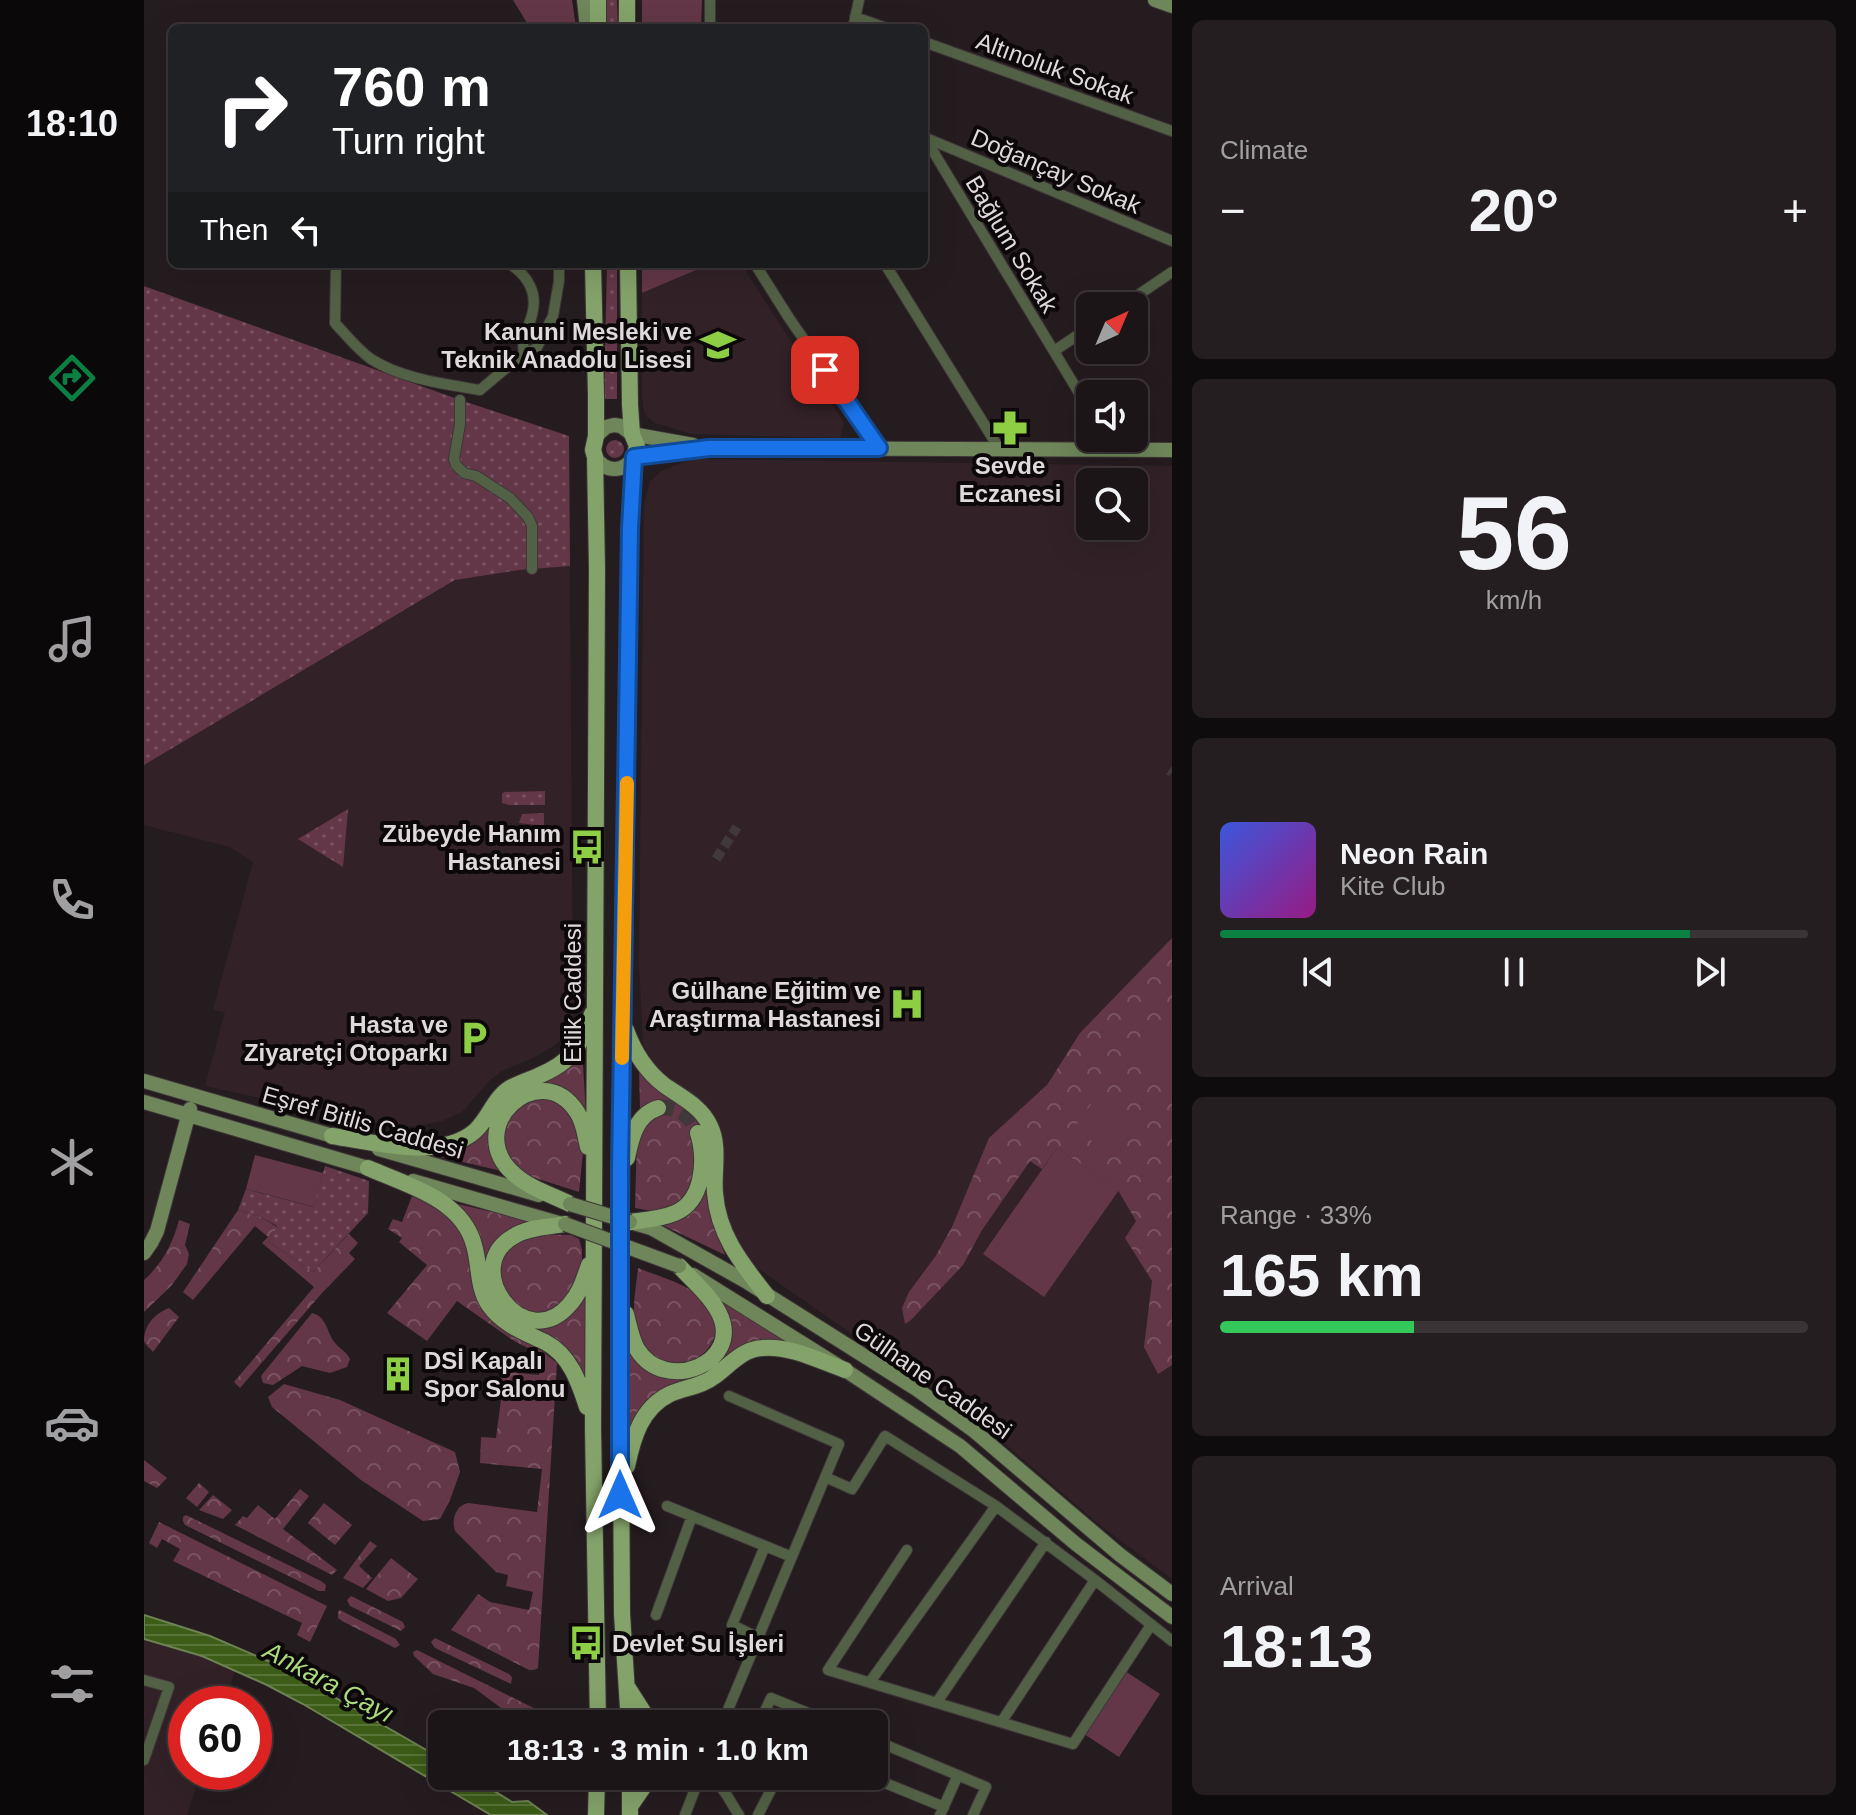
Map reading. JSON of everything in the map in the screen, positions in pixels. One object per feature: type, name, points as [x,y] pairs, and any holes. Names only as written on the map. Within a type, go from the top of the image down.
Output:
[{"type":"main road","points":[[584,0],[587,24]]},
{"type":"main road","points":[[598,0],[598,24]]},
{"type":"main road","points":[[627,0],[627,24]]},
{"type":"main road","points":[[1155,0],[1172,6]]},
{"type":"main road","name":"Etlik Caddesi","points":[[593,268],[597,569],[593,1428],[598,1710]]},
{"type":"main road","name":"Etlik Caddesi","points":[[628,268],[630,405],[632,434],[637,446],[630,528],[620,1195],[620,1495],[622,1614],[629,1710]]},
{"type":"main road","points":[[596,436],[606,427],[614,425],[632,434],[709,448]]},
{"type":"main road","points":[[595,457],[604,467],[611,469],[624,467],[634,457],[709,448],[1000,450],[1076,446]]},
{"type":"main road","points":[[1148,448],[1172,450]]},
{"type":"main road","points":[[332,1136],[429,1148],[464,1139],[482,1124],[504,1092],[566,1062],[580,1041],[596,1005]]},
{"type":"main road","points":[[623,1021],[644,1065],[665,1085],[690,1102],[710,1125],[714,1138],[715,1192],[720,1225],[735,1254],[767,1296]]},
{"type":"main road","name":"Eşref Bitlis Caddesi","points":[[144,1081],[630,1222]]},
{"type":"main road","points":[[570,1204],[514,1174],[506,1164],[497,1144],[496,1132],[501,1116],[517,1098],[534,1091],[548,1092],[562,1097],[578,1112],[594,1180]]},
{"type":"main road","points":[[144,1253],[157,1231],[194,1096]]},
{"type":"main road","name":"Eşref Bitlis Caddesi","points":[[144,1102],[565,1224],[679,1266]]},
{"type":"main road","points":[[620,1195],[633,1134],[641,1118],[658,1108]]},
{"type":"main road","points":[[630,1222],[654,1223],[680,1210],[690,1200],[699,1185],[702,1166],[698,1133]]},
{"type":"main road","points":[[368,1168],[433,1196],[456,1214],[468,1228],[474,1244],[480,1286],[488,1304],[515,1328],[547,1343],[567,1361],[576,1375],[593,1428]]},
{"type":"main road","name":"Gülhane Caddesi","points":[[654,1223],[944,1409],[1120,1555],[1172,1594]]},
{"type":"main road","points":[[565,1224],[521,1233],[499,1250],[493,1264],[494,1282],[498,1296],[508,1308],[521,1317],[540,1321],[554,1317],[568,1307],[579,1293],[593,1256]]},
{"type":"main road","points":[[620,1289],[631,1336],[638,1350],[651,1364],[664,1370],[690,1371],[708,1362],[715,1354],[724,1330],[720,1314],[679,1266]]},
{"type":"main road","name":"Gülhane Caddesi","points":[[679,1266],[960,1446],[1076,1544],[1172,1617]]},
{"type":"main road","points":[[620,1495],[633,1440],[642,1419],[654,1405],[670,1394],[699,1386],[715,1377],[736,1358],[754,1349],[771,1347],[845,1370]]},
{"type":"main road","points":[[628,1688],[642,1710]]},
{"type":"main road","points":[[596,1815],[597,1790]]},
{"type":"main road","points":[[630,1810],[642,1790]]},
{"type":"street","points":[[710,0],[710,24]]},
{"type":"street","points":[[854,22],[859,0]]},
{"type":"street","name":"Altınoluk Sokak","points":[[928,43],[1172,131]]},
{"type":"street","name":"Doğançay Sokak","points":[[928,140],[1172,241]]},
{"type":"street","name":"Bağlum Sokak","points":[[928,145],[1076,388]]},
{"type":"street","points":[[336,268],[335,323],[369,358],[429,382],[480,390],[524,353],[536,349],[553,316],[559,268]]},
{"type":"street","points":[[517,268],[534,290],[533,313],[522,341],[524,353]]},
{"type":"street","points":[[758,268],[879,448]]},
{"type":"street","points":[[887,268],[1000,450]]},
{"type":"street","points":[[1143,292],[1172,272]]},
{"type":"street","points":[[1054,351],[1076,336]]},
{"type":"street","points":[[460,400],[456,465],[464,473],[476,476],[510,498],[528,517],[532,526],[532,569]]},
{"type":"street","points":[[728,1710],[839,1444],[729,1396]]},
{"type":"street","points":[[825,1477],[852,1489],[885,1436],[996,1506],[1172,1641]]},
{"type":"street","points":[[667,1506],[792,1557]]},
{"type":"street","points":[[870,1682],[996,1506]]},
{"type":"street","points":[[656,1615],[692,1516]]},
{"type":"street","points":[[937,1702],[1046,1542]]},
{"type":"street","points":[[759,1638],[732,1625],[765,1546]]},
{"type":"street","points":[[907,1550],[828,1670],[1073,1744],[1151,1625]]},
{"type":"street","points":[[1002,1721],[1095,1580]]},
{"type":"street","points":[[144,1680],[169,1687],[144,1760]]},
{"type":"street","points":[[765,1710],[771,1698],[801,1710]]},
{"type":"street","points":[[888,1746],[986,1787],[973,1815]]},
{"type":"street","points":[[888,1785],[942,1811],[958,1775]]},
{"type":"street","points":[[685,1815],[696,1790]]},
{"type":"street","points":[[723,1790],[739,1815]]},
{"type":"street","points":[[758,1815],[771,1790]]},
{"type":"shaded area","name":"Kanuni Mesleki ve Teknik Anadolu Lisesi","points":[[701,268],[744,268],[844,423],[840,438],[691,434],[648,418],[642,397],[642,293]]},
{"type":"shaded area","name":"Gülhane Eğitim ve Araştırma Hastanesi","points":[[697,459],[1172,466],[1172,1579],[1101,1526],[963,1408],[756,1267],[731,1232],[724,1204],[720,1148],[698,1100],[655,1067],[643,1045],[639,962],[644,503],[650,482],[661,471]]},
{"type":"shaded area","points":[[570,566],[573,1021],[565,1036],[533,1058],[502,1071],[462,1112],[442,1121],[418,1126],[392,1127],[205,1086],[225,1012],[213,1010],[253,862],[230,847],[144,825],[144,765],[456,580]]},
{"type":"shaded area","points":[[144,1615],[210,1636],[280,1666],[428,1751],[428,1778],[272,1686],[202,1656],[144,1639]]},
{"type":"shaded area","points":[[144,1639],[202,1656],[235,1671],[230,1686],[168,1686],[168,1790],[195,1790],[187,1815],[144,1815]]},
{"type":"shaded area","points":[[449,1790],[493,1790],[512,1802],[528,1801],[547,1815],[491,1815]]},
{"type":"green space","points":[[513,0],[572,0],[575,24],[528,24]]},
{"type":"green space","points":[[606,0],[617,0],[618,24],[607,24]]},
{"type":"green space","points":[[642,0],[702,0],[701,24],[642,24]]},
{"type":"green space","points":[[607,268],[617,268],[617,399],[604,399]]},
{"type":"green space","points":[[642,268],[701,268],[642,293]]},
{"type":"green space","points":[[144,286],[569,436],[570,566],[455,580],[144,765]]},
{"type":"green space","points":[[615,440],[624,449],[615,458],[606,449]]},
{"type":"green space","points":[[545,791],[545,805],[502,803],[504,792]]},
{"type":"green space","points":[[348,809],[343,867],[298,839]]},
{"type":"green space","points":[[544,813],[544,826],[519,823],[522,814]]},
{"type":"green space","points":[[1172,938],[1172,1365],[1158,1374],[1144,1347],[1152,1281],[1125,1238],[1136,1221],[1118,1190],[1057,1148],[1042,1169],[1030,1161],[982,1230],[963,1265],[905,1324],[902,1308],[909,1292],[952,1227],[989,1138],[1047,1085],[1080,1033]]},
{"type":"green space","points":[[1154,1019],[1172,1032],[1172,1077],[1166,1085],[1126,1055]]},
{"type":"green space","points":[[582,1048],[586,1115],[571,1096],[552,1088],[532,1088],[514,1095],[501,1109],[493,1127],[494,1148],[506,1172],[428,1154],[447,1151],[471,1140],[510,1094],[561,1070]]},
{"type":"green space","points":[[639,1070],[699,1118],[707,1136],[710,1213],[725,1255],[658,1223],[683,1214],[699,1167],[681,1205],[657,1212],[635,1208],[637,1135],[648,1106],[640,1109]]},
{"type":"green space","points":[[549,1098],[571,1112],[583,1153],[579,1192],[529,1176],[509,1160],[503,1141],[508,1117],[528,1100]]},
{"type":"green space","points":[[1095,1099],[1135,1129],[1114,1158],[1074,1128]]},
{"type":"green space","points":[[1057,1148],[1119,1190],[1044,1297],[983,1254]]},
{"type":"green space","points":[[255,1155],[323,1173],[314,1207],[246,1189]]},
{"type":"green space","points":[[325,1166],[369,1181],[368,1213],[313,1272],[269,1242],[277,1226],[238,1210],[246,1189],[313,1207]]},
{"type":"green space","points":[[412,1196],[436,1206],[455,1224],[520,1339],[557,1363],[538,1668],[534,1670],[451,1630],[478,1594],[490,1602],[529,1610],[533,1592],[506,1586],[508,1575],[496,1572],[455,1531],[454,1522],[458,1510],[468,1503],[537,1512],[542,1469],[480,1463],[481,1437],[496,1438],[503,1384],[500,1383],[501,1371],[539,1375],[542,1355],[514,1341],[457,1301],[427,1341],[387,1313],[427,1265],[399,1242],[402,1238],[388,1229],[393,1219],[402,1222]]},
{"type":"green space","points":[[454,1203],[538,1223],[539,1226],[516,1230],[505,1239],[494,1254],[489,1274],[493,1293],[503,1308],[518,1319],[535,1323],[554,1320],[570,1308],[584,1286],[588,1287],[586,1382],[562,1346],[508,1315],[494,1302],[487,1291],[473,1231]]},
{"type":"green space","points":[[238,1210],[261,1217],[277,1227],[269,1242],[313,1272],[349,1234],[358,1243],[349,1253],[355,1259],[240,1388],[234,1382],[314,1287],[262,1243],[268,1237],[255,1226],[193,1300],[183,1292]]},
{"type":"green space","points":[[179,1220],[190,1224],[185,1245],[189,1254],[187,1264],[172,1285],[144,1312],[144,1280],[166,1253]]},
{"type":"green space","points":[[530,1234],[571,1235],[579,1239],[582,1250],[582,1270],[569,1300],[541,1315],[514,1306],[496,1280],[503,1251]]},
{"type":"green space","points":[[638,1268],[693,1292],[714,1319],[715,1335],[708,1349],[696,1359],[680,1364],[664,1363],[649,1354],[638,1336],[634,1320]]},
{"type":"green space","points":[[720,1299],[811,1355],[774,1342],[647,1404],[630,1427],[630,1346],[669,1376],[689,1377],[700,1372],[713,1362]]},
{"type":"green space","points":[[169,1308],[179,1317],[153,1352],[144,1341],[146,1329],[155,1316]]},
{"type":"green space","points":[[312,1313],[321,1318],[333,1340],[350,1359],[347,1367],[330,1373],[302,1366],[273,1385],[263,1383],[261,1376]]},
{"type":"green space","points":[[284,1384],[340,1400],[455,1452],[460,1472],[440,1519],[423,1521],[361,1480],[272,1407],[268,1397]]},
{"type":"green space","points":[[144,1460],[167,1478],[157,1488],[144,1481]]},
{"type":"green space","points":[[199,1483],[209,1492],[197,1507],[186,1498]]},
{"type":"green space","points":[[300,1489],[309,1496],[283,1529],[337,1570],[332,1575],[235,1525],[243,1516],[247,1518],[258,1505],[275,1519]]},
{"type":"green space","points":[[213,1495],[232,1510],[223,1519],[199,1510]]},
{"type":"green space","points":[[324,1503],[352,1525],[335,1545],[308,1523]]},
{"type":"green space","points":[[186,1515],[321,1581],[326,1585],[325,1591],[319,1591],[185,1525],[183,1517]]},
{"type":"green space","points":[[159,1522],[327,1606],[310,1642],[297,1635],[302,1623],[173,1561],[180,1549],[162,1539],[157,1548],[149,1543]]},
{"type":"green space","points":[[370,1541],[377,1546],[359,1566],[372,1578],[363,1588],[343,1578]]},
{"type":"green space","points":[[391,1558],[418,1579],[401,1598],[388,1601],[366,1589]]},
{"type":"green space","points":[[351,1596],[403,1622],[405,1627],[401,1631],[350,1606],[347,1600]]},
{"type":"green space","points":[[340,1610],[396,1639],[400,1645],[395,1648],[342,1621],[338,1618]]},
{"type":"green space","points":[[435,1638],[509,1674],[511,1684],[435,1648],[431,1642]]},
{"type":"green space","points":[[417,1650],[538,1710],[504,1710],[474,1688],[433,1674],[413,1652]]},
{"type":"green space","points":[[1125,1671],[1160,1694],[1119,1757],[1084,1734]]},
{"type":"tunnel","points":[[716,859],[737,827]]},
{"type":"tunnel","points":[[658,1108],[672,1108],[683,1113],[698,1133]]},
{"type":"slow traffic","points":[[622,1058],[627,783]]},
{"type":"place","name":"Kanuni Mesleki ve Teknik Anadolu Lisesi","points":[[718,345]]},
{"type":"place","name":"Sevde Eczanesi","points":[[1010,428]]},
{"type":"place","name":"Zübeyde Hanım Hastanesi","points":[[587,847]]},
{"type":"place","name":"Gülhane Eğitim ve Araştırma Hastanesi","points":[[907,1004]]},
{"type":"place","name":"Hasta ve Ziyaretçi Otoparkı","points":[[474,1038]]},
{"type":"place","name":"DSİ Kapalı Spor Salonu","points":[[398,1374]]},
{"type":"place","name":"Devlet Su İşleri","points":[[586,1643]]},
{"type":"route","points":[[620,1495],[621,1119],[630,528],[634,457],[709,448],[879,448],[825,370]]},
{"type":"water label","name":"Ankara Çayı","points":[[329,1682]]}]
